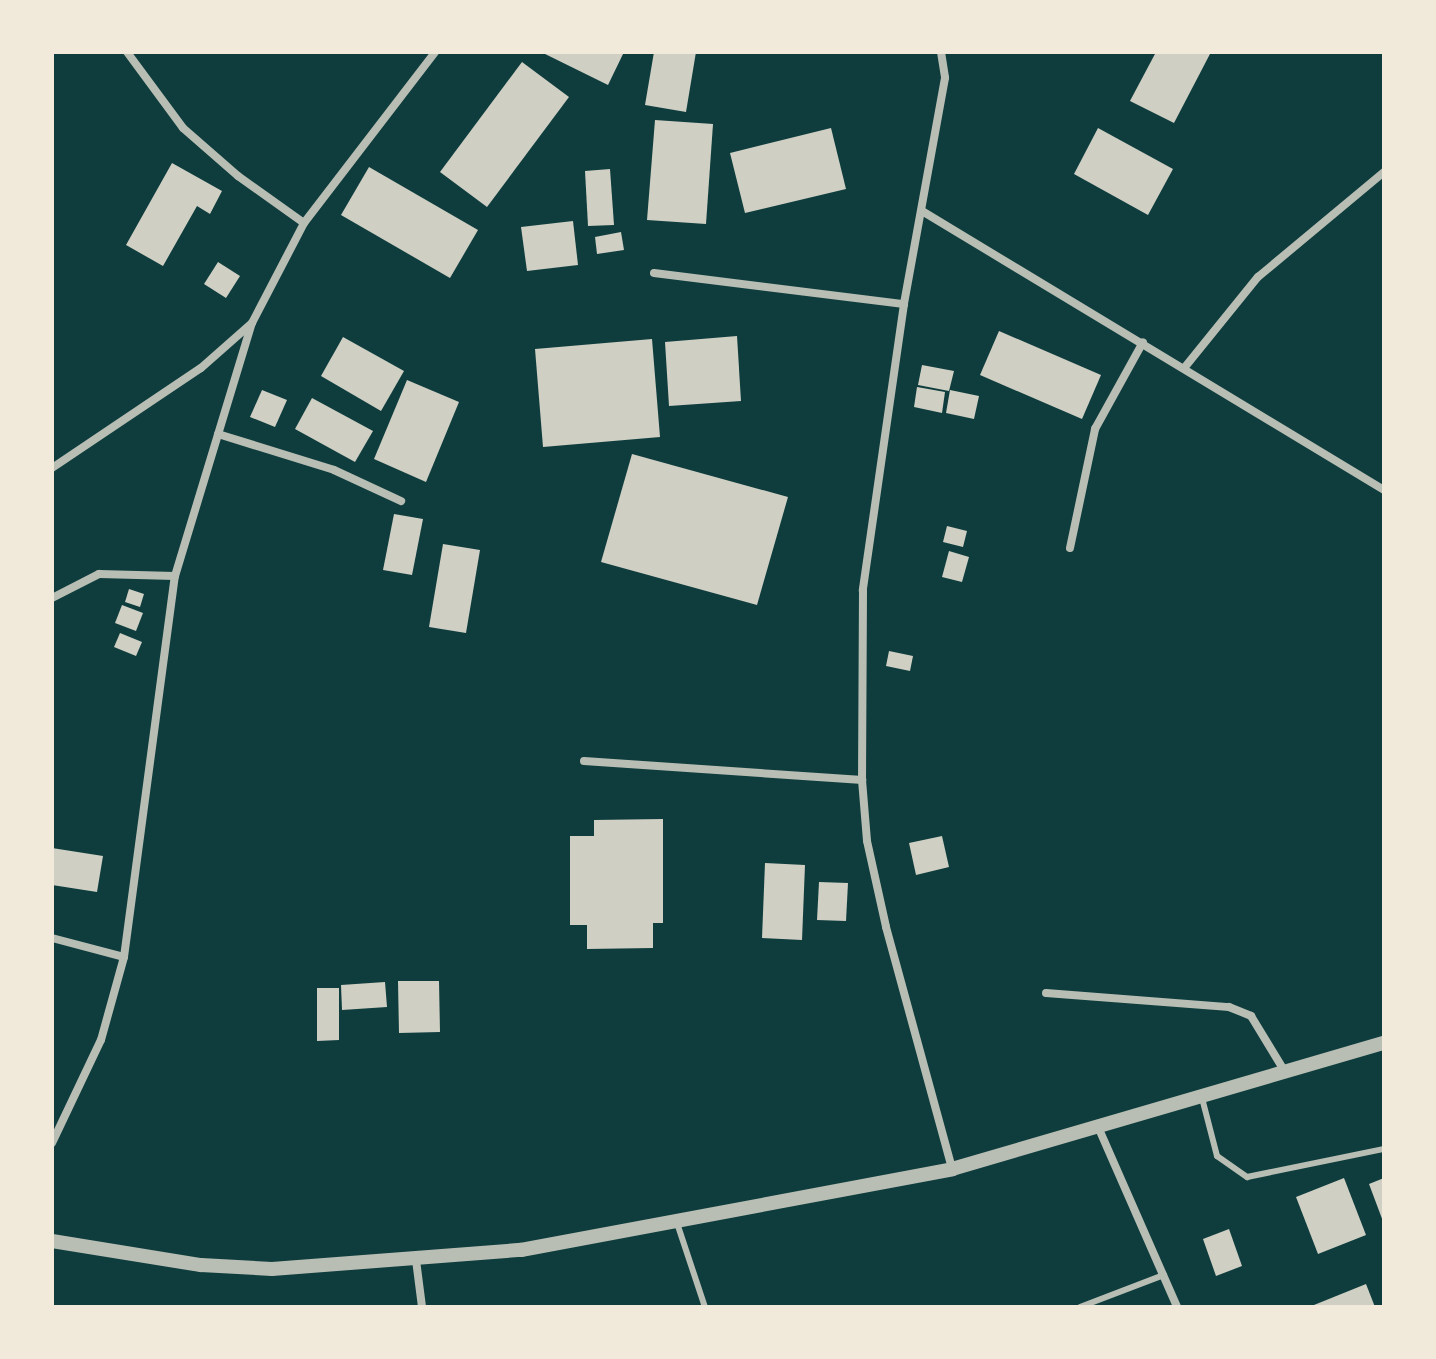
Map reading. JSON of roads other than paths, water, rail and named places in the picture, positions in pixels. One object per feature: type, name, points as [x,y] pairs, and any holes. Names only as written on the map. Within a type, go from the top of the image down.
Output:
[{"type":"street","points":[[127,52],[183,128],[238,176],[304,223]]},
{"type":"street","points":[[52,1143],[101,1040],[124,957],[175,576],[252,323],[304,223],[435,52]]},
{"type":"street","points":[[941,52],[945,78],[904,304],[863,590],[862,780],[867,841],[886,927],[952,1169]]},
{"type":"street","points":[[1185,367],[1258,277],[1384,172]]},
{"type":"street","points":[[922,211],[1185,367],[1384,490]]},
{"type":"street","points":[[654,273],[904,304]]},
{"type":"street","points":[[52,468],[201,368],[252,323]]},
{"type":"street","points":[[1070,548],[1095,429],[1143,342]]},
{"type":"street","points":[[218,434],[334,470],[401,501]]},
{"type":"street","points":[[52,598],[99,574],[175,576]]},
{"type":"street","points":[[584,761],[862,780]]},
{"type":"street","points":[[52,938],[124,957]]},
{"type":"street","points":[[1046,993],[1229,1007],[1251,1016],[1285,1073]]},
{"type":"street","points":[[52,1241],[201,1265],[272,1269],[521,1250],[952,1169],[1099,1129],[1384,1043]]},
{"type":"street","points":[[1099,1129],[1177,1307]]},
{"type":"street","points":[[416,1260],[422,1307]]},
{"type":"lane","points":[[1202,1098],[1217,1156],[1247,1177],[1384,1149]]},
{"type":"lane","points":[[677,1223],[705,1307]]},
{"type":"lane","points":[[1080,1307],[1164,1275]]}]
